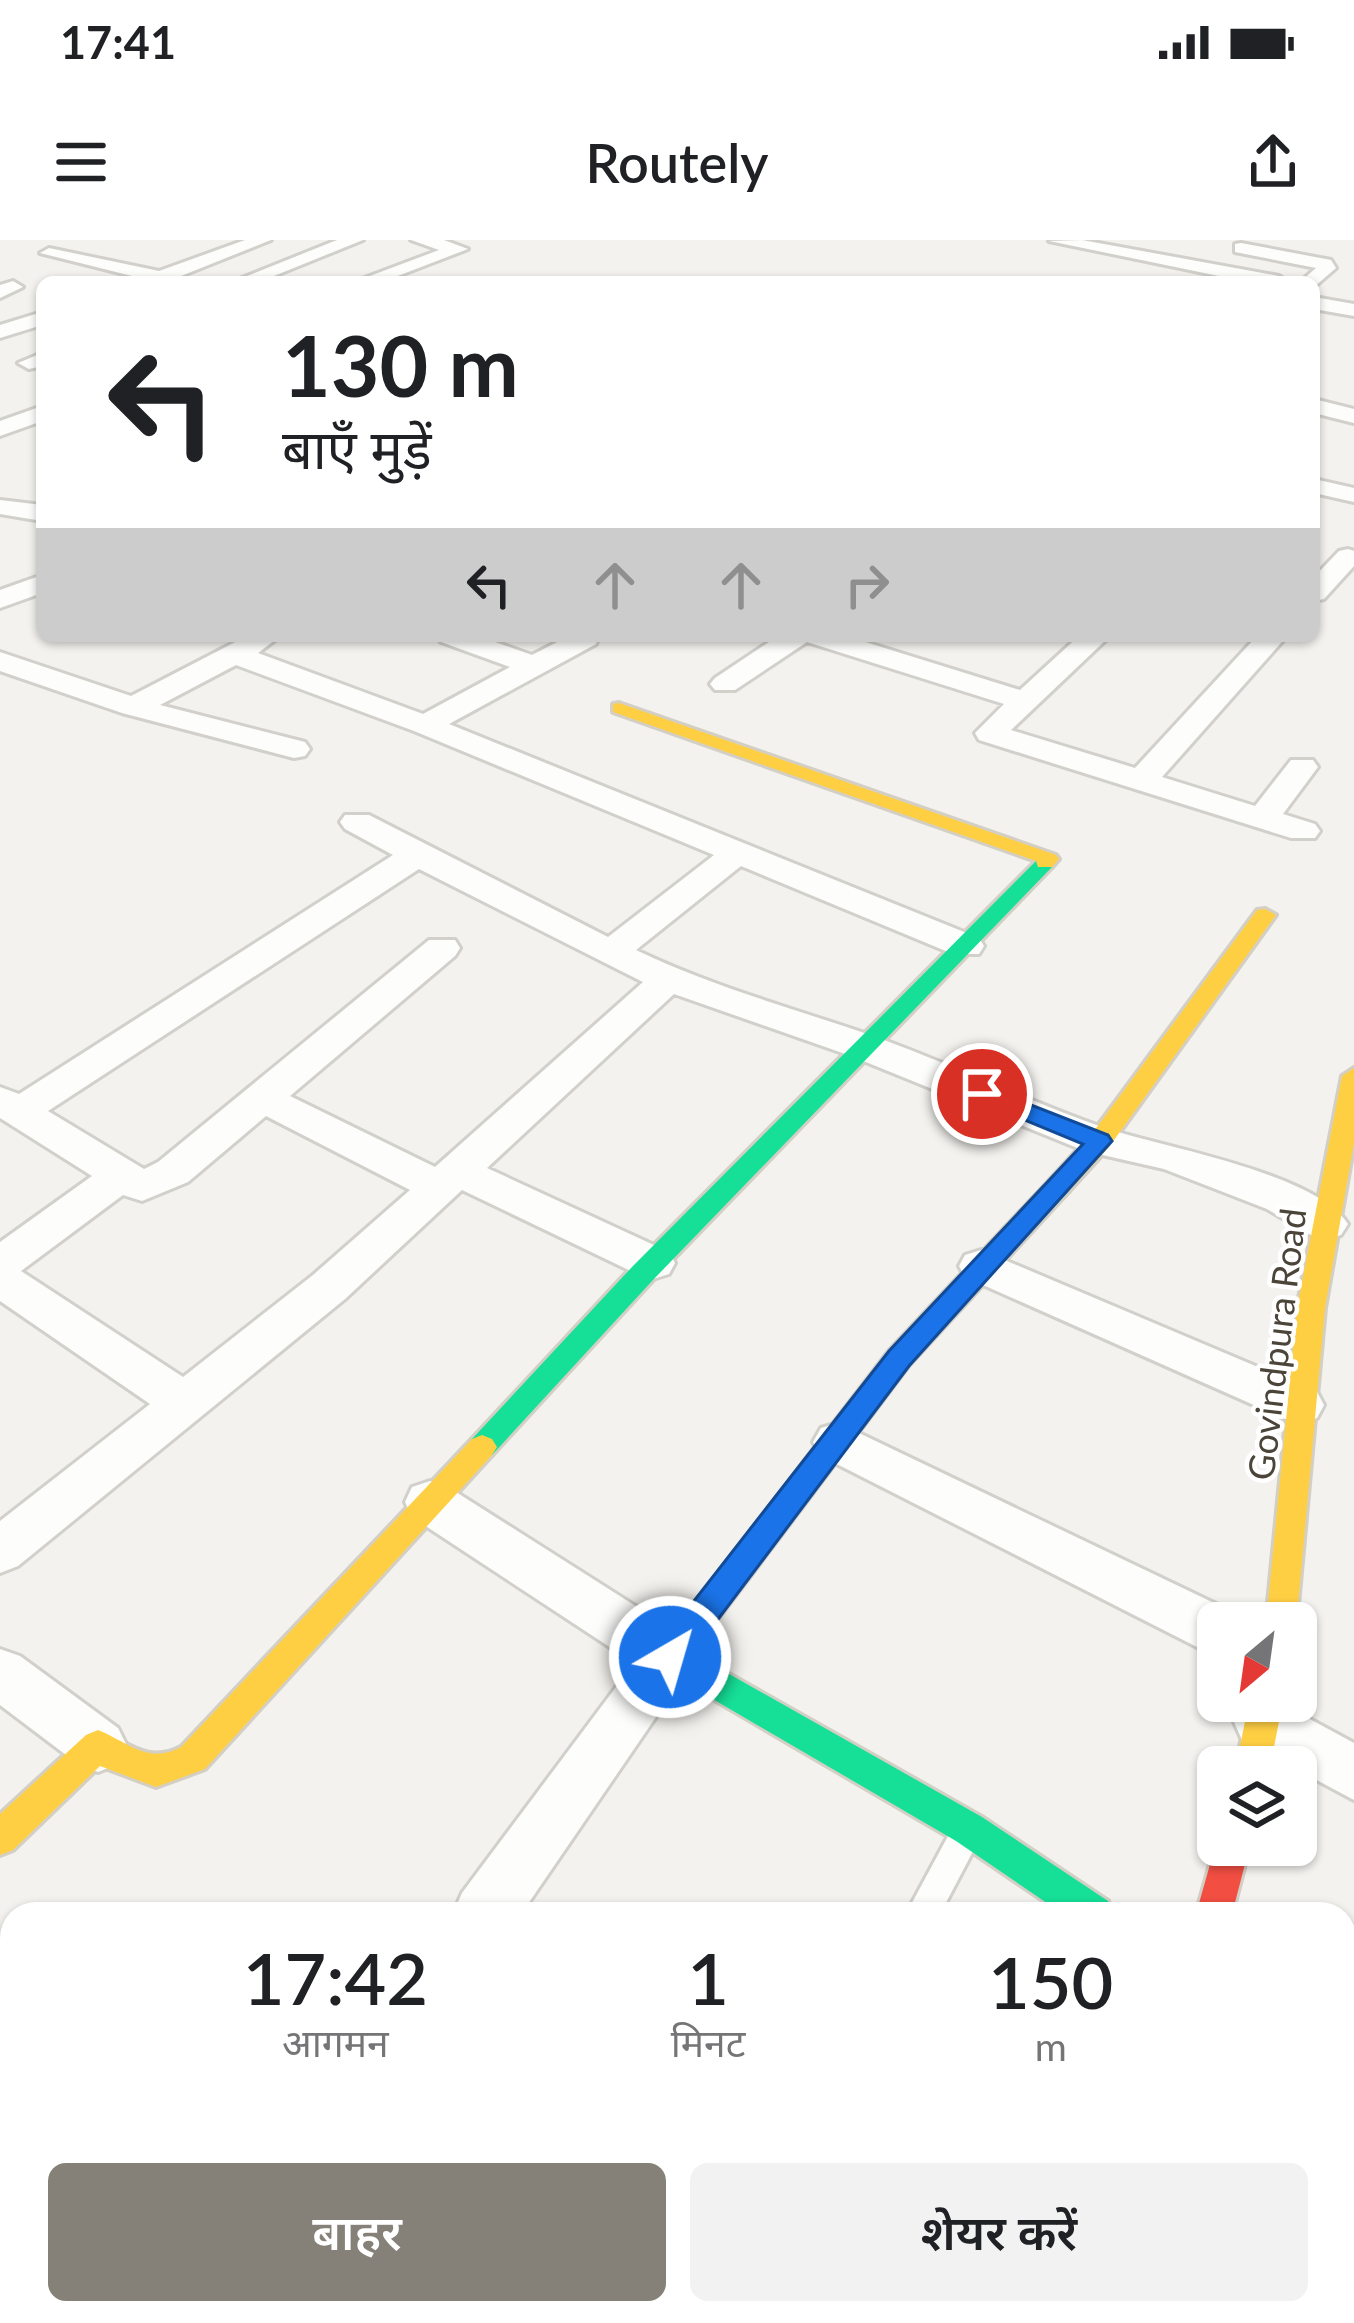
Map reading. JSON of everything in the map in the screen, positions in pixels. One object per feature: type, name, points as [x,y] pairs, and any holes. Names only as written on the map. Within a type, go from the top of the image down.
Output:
[{"type":"street","points":[[180,276],[262,240]]},
{"type":"street","points":[[258,276],[354,240]]},
{"type":"street","points":[[381,276],[459,249],[420,240]]},
{"type":"street","points":[[1058,241],[1247,276]]},
{"type":"street","points":[[1217,244],[1324,264],[1327,268],[1317,276]]},
{"type":"street","points":[[88,261],[126,247]]},
{"type":"street","points":[[50,253],[154,276]]},
{"type":"street","points":[[0,332],[36,320]]},
{"type":"street","points":[[1320,408],[1354,416]]},
{"type":"street","points":[[0,429],[36,414]]},
{"type":"street","points":[[1320,486],[1354,495]]},
{"type":"street","points":[[0,507],[36,512]]},
{"type":"street","points":[[1320,552],[1351,557]]},
{"type":"street","points":[[1320,587],[1351,557]]},
{"type":"street","points":[[0,600],[36,585]]},
{"type":"street","points":[[133,707],[258,642]]},
{"type":"street","points":[[468,642],[534,666]]},
{"type":"street","points":[[425,724],[579,642]]},
{"type":"street","points":[[725,684],[787,642]]},
{"type":"street","points":[[837,642],[1022,700]]},
{"type":"street","points":[[1089,642],[990,733],[1303,831]]},
{"type":"street","points":[[1140,782],[1268,642]]},
{"type":"street","points":[[234,655],[425,724],[966,946]]},
{"type":"street","points":[[0,661],[133,707],[294,748]]},
{"type":"street","points":[[0,1673],[98,1746],[145,1774],[163,1776],[187,1765],[653,1263],[1049,859],[619,708]]},
{"type":"street","points":[[1262,819],[1303,767]]},
{"type":"street","points":[[357,821],[668,980],[865,1047],[1100,1141],[1174,1157],[1282,1199],[1326,1224]]},
{"type":"street","points":[[611,952],[736,854]]},
{"type":"street","points":[[417,855],[10,1106],[142,1187],[173,1172],[442,949]]},
{"type":"street","points":[[493,1902],[670,1657],[899,1358],[1100,1141],[1265,915]]},
{"type":"street","points":[[0,1551],[329,1287],[668,980]]},
{"type":"street","name":"Govindpura Road","points":[[1284,1602],[1300,1405],[1326,1224],[1354,1076]]},
{"type":"street","points":[[262,1099],[653,1263]]},
{"type":"street","points":[[0,1264],[122,1175]]},
{"type":"street","points":[[981,1266],[1300,1405]]},
{"type":"street","points":[[0,1279],[185,1402]]},
{"type":"street","points":[[838,1442],[1197,1621]]},
{"type":"street","points":[[430,1502],[670,1657],[969,1828],[1077,1902]]},
{"type":"street","points":[[1260,1730],[1354,1774]]},
{"type":"street","points":[[0,1838],[98,1746]]},
{"type":"street","points":[[1217,1902],[1227,1866]]},
{"type":"lane","points":[[929,1902],[969,1828]]},
{"type":"traffic: fast","points":[[482,1447],[642,1274],[1045,863]]},
{"type":"traffic: fast","points":[[1059,1186],[899,1358],[670,1657],[969,1829],[1077,1902]]},
{"type":"traffic: slow","points":[[619,708],[1049,859],[1045,863]]},
{"type":"traffic: slow","points":[[1059,1186],[1100,1141],[1265,915]]},
{"type":"traffic: slow","points":[[1284,1602],[1311,1308],[1354,1076]]},
{"type":"traffic: slow","points":[[0,1838],[98,1746],[144,1770],[167,1770],[193,1758],[482,1447]]},
{"type":"traffic: slow","points":[[1257,1746],[1262,1722]]},
{"type":"traffic: jam","points":[[1217,1902],[1227,1866]]},
{"type":"route","points":[[670,1657],[899,1358],[1100,1141],[982,1094]]}]
